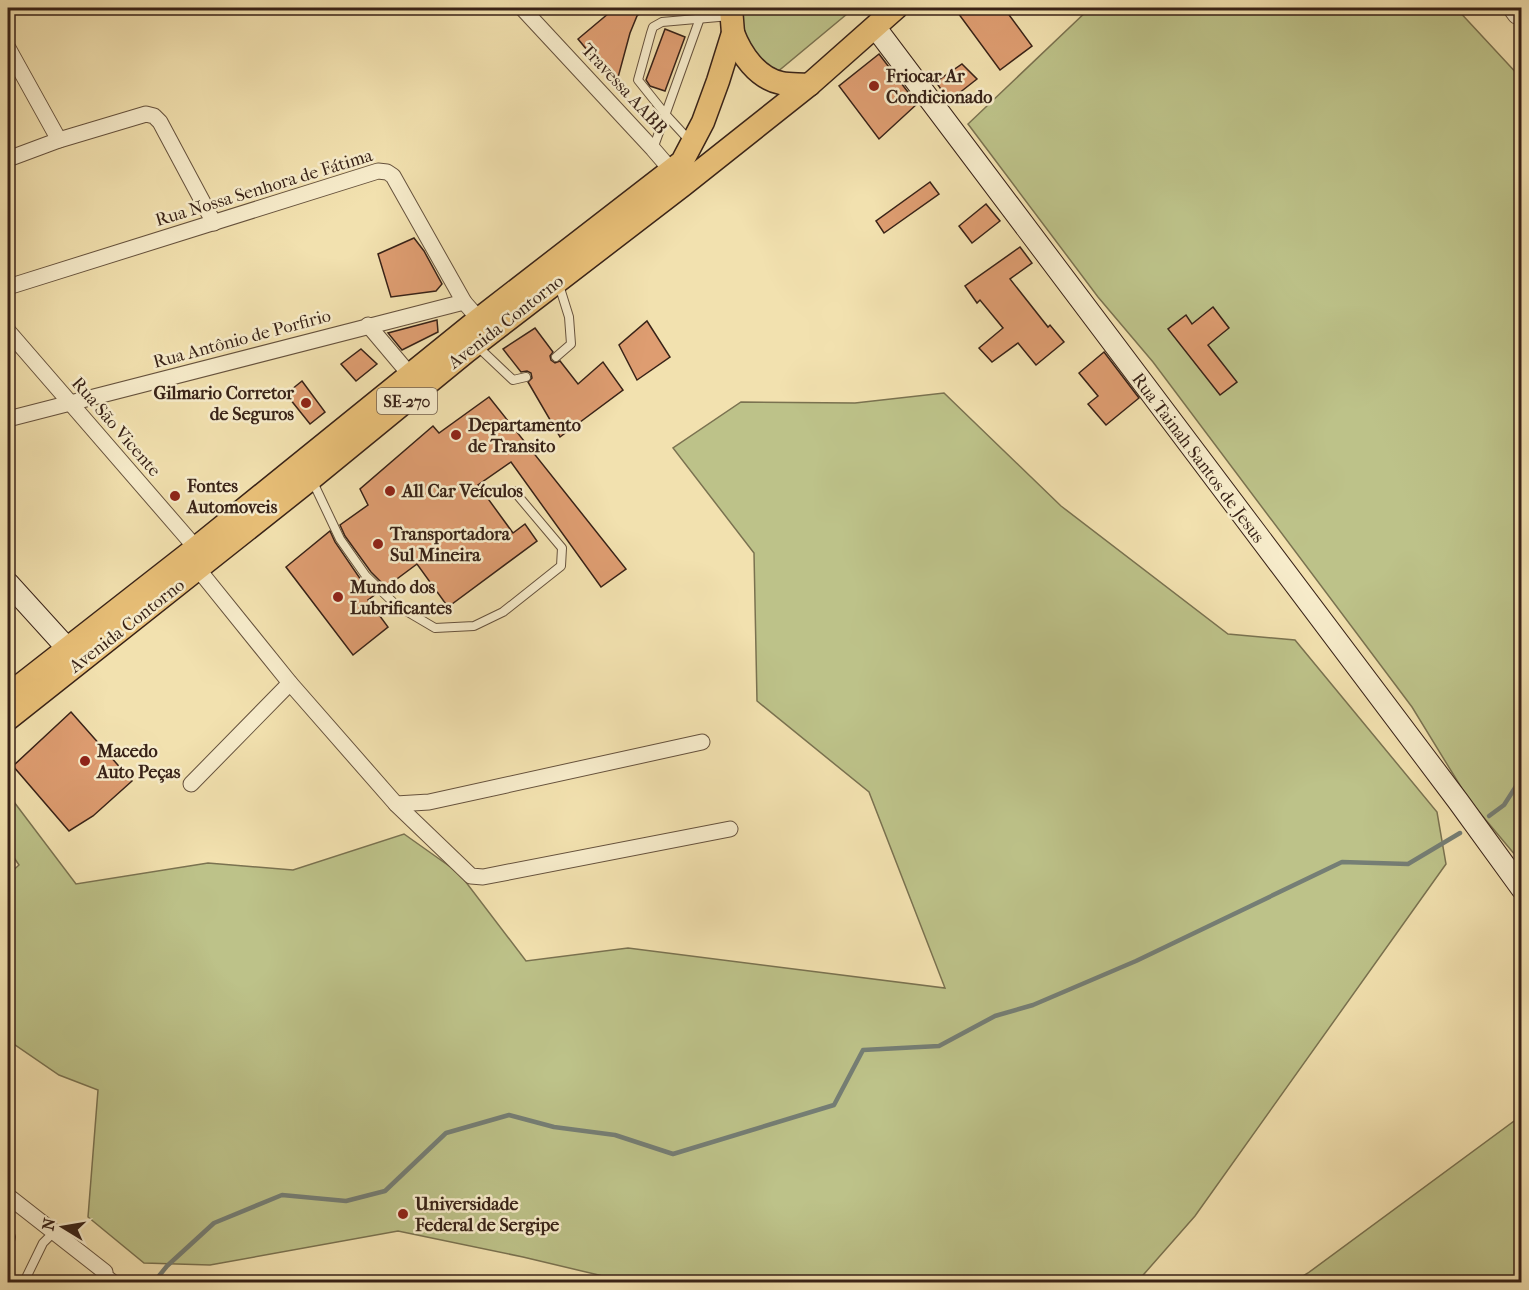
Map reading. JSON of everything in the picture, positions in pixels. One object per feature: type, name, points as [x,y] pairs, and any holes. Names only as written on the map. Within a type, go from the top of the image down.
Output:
[{"type":"main road","name":"SE-270","points":[[810,85],[872,17],[896,8]]},
{"type":"main road","name":"SE-270","points":[[682,159],[710,104],[732,19]]},
{"type":"main road","points":[[732,19],[738,47],[748,62],[769,79],[782,83],[810,85]]},
{"type":"main road","name":"Avenida Contorno","points":[[8,695],[67,648],[312,478],[476,345],[810,85]]},
{"type":"main road","name":"Avenida Contorno","points":[[8,719],[479,319],[682,159]]},
{"type":"street","name":"Travessa AABB","points":[[522,8],[653,148],[682,159]]},
{"type":"street","name":"Rua Tainah Santos de Jesus","points":[[872,17],[1481,832],[1521,889]]},
{"type":"street","points":[[8,48],[59,140]]},
{"type":"street","points":[[8,159],[136,116],[146,114],[154,116],[160,122],[214,223]]},
{"type":"street","name":"Rua Nossa Senhora de Fátima","points":[[8,287],[378,171],[387,172],[393,176],[464,302]]},
{"type":"street","points":[[464,302],[479,319]]},
{"type":"street","name":"Rua Antônio de Porfirio","points":[[8,420],[464,302]]},
{"type":"street","points":[[368,325],[411,376]]},
{"type":"street","name":"Rua São Vicente","points":[[8,331],[197,559],[290,683],[396,804],[462,869],[476,878],[730,829]]},
{"type":"street","points":[[8,583],[67,648]]},
{"type":"street","points":[[191,784],[290,683]]},
{"type":"street","points":[[396,804],[429,802],[702,742]]},
{"type":"street","points":[[8,1196],[105,1272]]},
{"type":"lane","points":[[653,148],[700,18]]},
{"type":"lane","points":[[682,159],[666,115],[638,80],[653,27],[662,22],[700,18],[732,19]]},
{"type":"lane","points":[[556,357],[571,344],[571,331],[558,282]]},
{"type":"lane","points":[[476,345],[513,380],[526,378]]},
{"type":"lane","points":[[312,478],[340,539],[366,576],[396,605],[435,628],[474,626],[503,612],[561,566],[562,548],[514,491]]},
{"type":"lane","points":[[8,1230],[11,1237],[8,1250]]},
{"type":"lane","points":[[24,1282],[43,1243],[53,1233]]},
{"type":"lane","points":[[105,1272],[118,1282]]},
{"type":"green space","points":[[740,8],[853,9],[776,73],[751,50],[744,32]]},
{"type":"green space","points":[[1090,8],[1417,8],[1424,13],[1438,8],[1456,8],[1521,78],[1521,862],[1469,800],[1412,707],[1153,362],[1098,297],[968,124]]},
{"type":"green space","points":[[944,393],[1061,506],[1228,634],[1295,640],[1437,812],[1446,864],[1195,1216],[1137,1282],[628,1282],[398,1231],[210,1265],[144,1263],[88,1217],[98,1090],[59,1075],[8,1040],[8,875],[19,865],[8,849],[8,794],[76,884],[208,863],[293,870],[404,834],[459,873],[526,961],[628,948],[945,988],[869,792],[757,701],[754,553],[673,448],[741,402],[855,403]]},
{"type":"green space","points":[[1521,1116],[1521,1282],[1293,1282],[1308,1273]]},
{"type":"building","points":[[615,8],[645,8],[637,16],[630,33],[616,85],[578,39]]},
{"type":"building","points":[[966,8],[1004,8],[1032,46],[1000,70],[958,13]]},
{"type":"building","points":[[665,29],[685,37],[665,91],[650,86],[646,80]]},
{"type":"building","name":"Friocar Ar Condicionado","points":[[879,54],[917,104],[879,139],[839,86]]},
{"type":"building","points":[[962,64],[977,79],[949,101],[936,82]]},
{"type":"building","points":[[930,182],[939,194],[884,233],[876,221]]},
{"type":"building","points":[[986,204],[1000,221],[972,243],[959,226]]},
{"type":"building","points":[[414,238],[442,284],[436,291],[391,297],[378,254]]},
{"type":"building","points":[[1020,247],[1032,263],[1010,279],[1048,327],[1050,325],[1064,342],[1036,365],[1018,343],[992,362],[979,348],[1003,328],[980,300],[977,303],[965,286]]},
{"type":"building","points":[[1213,307],[1229,328],[1208,345],[1237,382],[1220,395],[1168,329],[1186,315],[1192,324]]},
{"type":"building","points":[[437,320],[438,332],[402,350],[388,333]]},
{"type":"building","points":[[647,321],[670,357],[637,380],[619,345]]},
{"type":"building","points":[[535,328],[553,352],[550,356],[551,360],[555,363],[560,361],[578,384],[603,362],[623,390],[560,437],[528,382],[532,378],[531,373],[521,372],[503,349]]},
{"type":"building","points":[[361,349],[377,364],[356,381],[341,364]]},
{"type":"building","points":[[1104,352],[1139,398],[1106,425],[1088,404],[1098,396],[1079,373]]},
{"type":"building","name":"Gilmario Corretor de Seguros","points":[[302,381],[325,412],[310,424],[286,394]]},
{"type":"building","points":[[489,397],[626,569],[601,587],[511,462],[478,485],[513,533],[525,524],[537,541],[448,607],[417,564],[386,587],[371,572],[345,536],[340,525],[368,505],[360,489],[433,426],[439,433]]},
{"type":"building","name":"Mundo dos Lubrificantes","points":[[330,531],[361,580],[376,594],[368,600],[388,627],[353,655],[286,567]]},
{"type":"building","points":[[71,712],[132,781],[93,816],[69,831],[13,766]]},
{"type":"waterway","points":[[1489,816],[1504,805],[1522,777]]},
{"type":"waterway","points":[[154,1282],[167,1266],[214,1223],[282,1195],[346,1201],[385,1191],[446,1133],[509,1115],[554,1127],[615,1135],[673,1154],[834,1105],[863,1050],[939,1046],[995,1016],[1033,1005],[1136,961],[1342,862],[1408,864],[1460,833]]},
{"type":"place","name":"Friocar Ar Condicionado","points":[[874,86]]},
{"type":"place","name":"Gilmario Corretor de Seguros","points":[[306,403]]},
{"type":"place","name":"Departamento de Transito","points":[[456,435]]},
{"type":"place","name":"All Car Veículos","points":[[390,491]]},
{"type":"place","name":"Fontes Automoveis","points":[[175,496]]},
{"type":"place","name":"Transportadora Sul Mineira","points":[[378,544]]},
{"type":"place","name":"Mundo dos Lubrificantes","points":[[338,597]]},
{"type":"place","name":"Macedo Auto Peças","points":[[85,761]]},
{"type":"place","name":"Universidade Federal de Sergipe","points":[[403,1214]]}]
